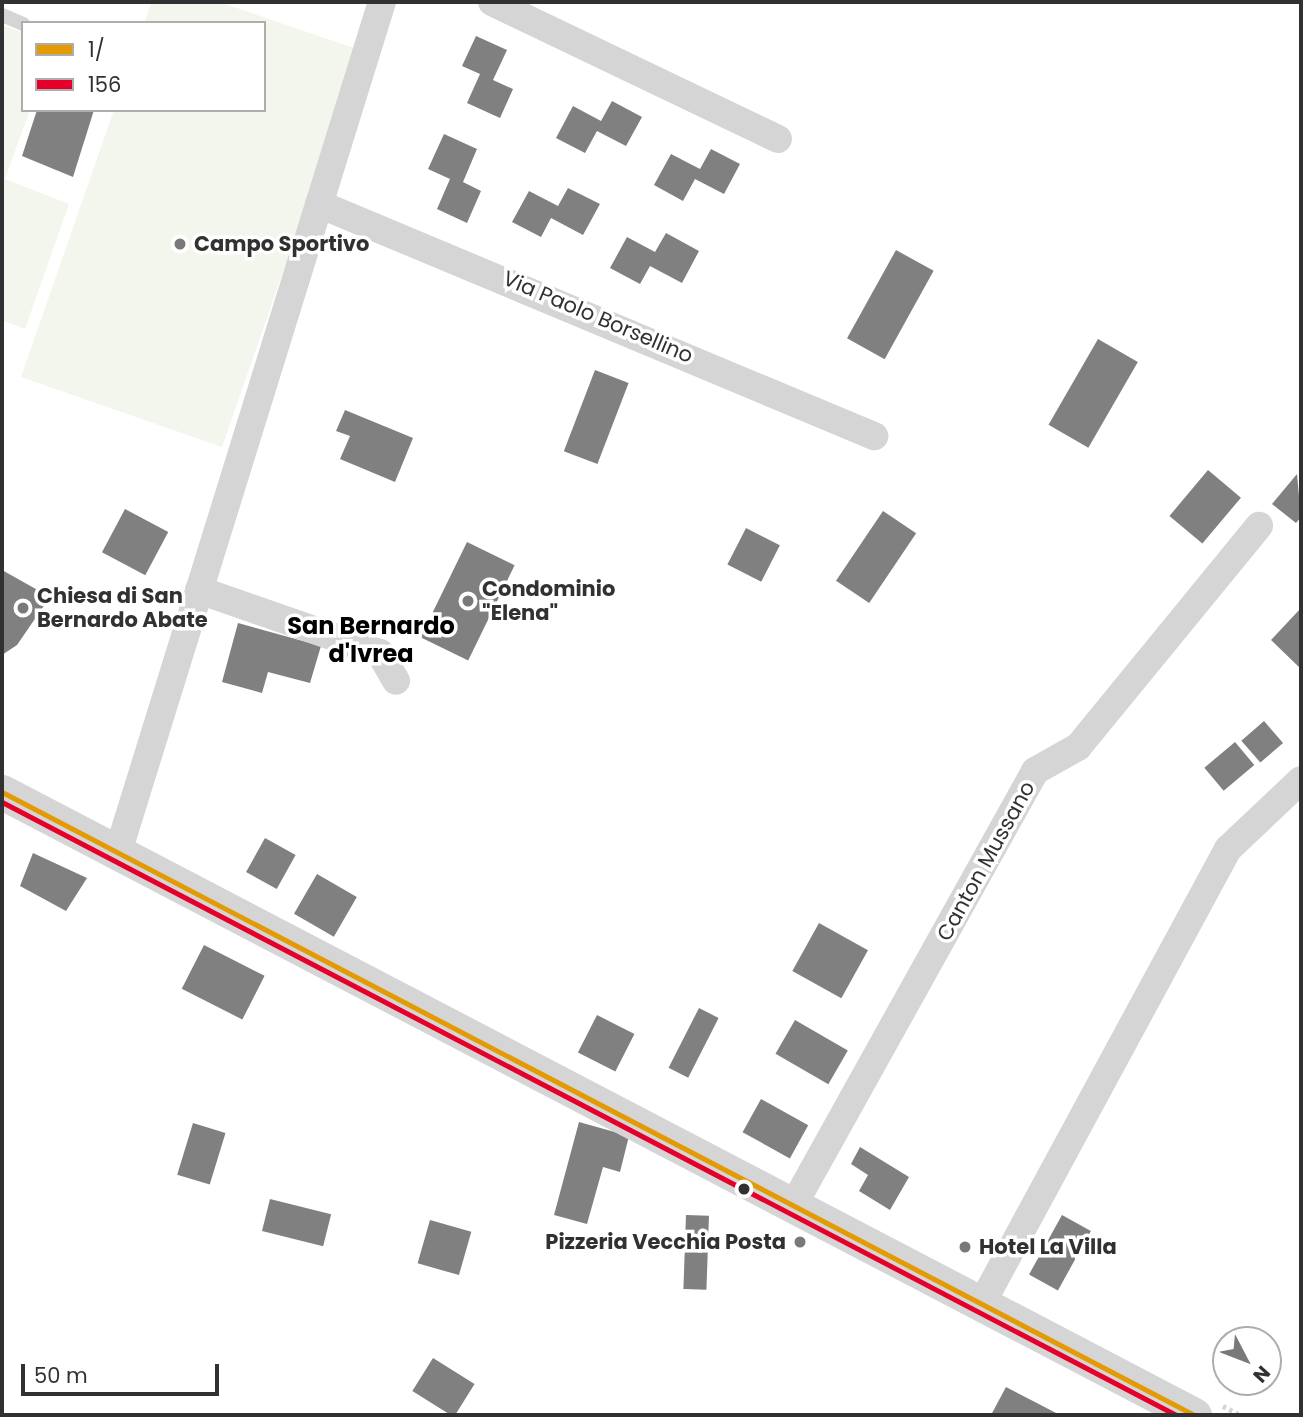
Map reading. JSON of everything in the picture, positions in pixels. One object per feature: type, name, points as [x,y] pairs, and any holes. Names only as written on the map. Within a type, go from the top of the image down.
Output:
[{"type":"street","points":[[118,852],[382,2]]},
{"type":"street","points":[[492,2],[778,139]]},
{"type":"street","name":"Via Paolo Borsellino","points":[[319,204],[874,436]]},
{"type":"street","name":"Canton Mussano","points":[[793,1206],[1035,771],[1078,747],[1259,526]]},
{"type":"street","points":[[199,590],[380,653],[396,681]]},
{"type":"street","points":[[981,1305],[1228,849],[1301,780]]},
{"type":"street","points":[[2,792],[1194,1415]]},
{"type":"lane","points":[[2,15],[21,23]]},
{"type":"shaded area","name":"Campo Sportivo","points":[[152,2],[219,2],[360,50],[222,447],[21,377],[113,112],[266,112],[266,21],[145,21]]},
{"type":"shaded area","points":[[2,24],[21,32],[21,112],[29,112],[5,179],[69,204],[25,329],[2,320]]},
{"type":"building","points":[[476,36],[507,50],[493,80],[513,89],[500,118],[467,103],[480,74],[462,66]]},
{"type":"building","points":[[612,101],[642,117],[626,146],[597,131],[585,153],[556,138],[573,106],[601,121]]},
{"type":"building","points":[[36,112],[93,112],[73,177],[22,156]]},
{"type":"building","points":[[444,134],[477,149],[463,182],[481,191],[467,223],[437,209],[450,179],[428,169]]},
{"type":"building","points":[[711,149],[740,164],[724,194],[695,179],[683,201],[654,185],[671,154],[700,169]]},
{"type":"building","points":[[568,188],[600,204],[583,235],[551,218],[541,237],[512,222],[529,191],[558,206]]},
{"type":"building","points":[[666,233],[699,251],[682,283],[650,266],[640,284],[610,268],[627,237],[655,252]]},
{"type":"building","points":[[896,250],[934,271],[885,359],[847,338]]},
{"type":"building","points":[[1098,339],[1138,362],[1088,448],[1048,425]]},
{"type":"building","points":[[595,370],[629,383],[597,464],[564,451]]},
{"type":"building","points":[[345,410],[413,438],[395,482],[340,459],[350,436],[336,431]]},
{"type":"building","points":[[1208,470],[1241,498],[1202,544],[1169,516]]},
{"type":"building","points":[[1297,474],[1301,517],[1296,523],[1272,504]]},
{"type":"building","points":[[125,509],[168,532],[145,575],[102,552]]},
{"type":"building","points":[[883,511],[916,533],[869,603],[836,581]]},
{"type":"building","points":[[746,528],[780,545],[761,582],[727,565]]},
{"type":"building","name":"Condominio \"Elena\"","points":[[467,542],[515,565],[468,661],[421,637]]},
{"type":"building","name":"Chiesa di San Bernardo Abate","points":[[2,570],[50,597],[17,645],[2,655]]},
{"type":"building","points":[[1301,608],[1301,669],[1271,640]]},
{"type":"building","points":[[238,623],[321,646],[310,683],[268,672],[262,693],[222,682]]},
{"type":"building","points":[[1264,721],[1283,743],[1260,763],[1241,741]]},
{"type":"building","points":[[1235,742],[1254,765],[1224,791],[1204,768]]},
{"type":"building","points":[[265,838],[296,855],[277,889],[246,872]]},
{"type":"building","points":[[33,853],[87,878],[66,911],[20,886]]},
{"type":"building","points":[[317,874],[357,897],[334,937],[294,914]]},
{"type":"building","points":[[819,923],[868,950],[841,998],[792,971]]},
{"type":"building","points":[[204,945],[265,976],[242,1020],[182,989]]},
{"type":"building","points":[[699,1008],[719,1018],[688,1078],[669,1068]]},
{"type":"building","points":[[597,1015],[634,1034],[615,1071],[578,1052]]},
{"type":"building","points":[[795,1020],[848,1050],[828,1084],[776,1054]]},
{"type":"building","points":[[761,1099],[808,1125],[790,1158],[743,1132]]},
{"type":"building","points":[[579,1122],[629,1136],[620,1172],[603,1167],[587,1224],[554,1215]]},
{"type":"building","points":[[193,1123],[226,1133],[210,1185],[177,1175]]},
{"type":"building","points":[[860,1147],[909,1177],[890,1210],[859,1191],[868,1175],[851,1164]]},
{"type":"building","points":[[270,1199],[331,1214],[323,1246],[262,1231]]},
{"type":"building","points":[[686,1215],[709,1216],[706,1290],[683,1289]]},
{"type":"building","points":[[1062,1215],[1091,1231],[1058,1290],[1029,1274]]},
{"type":"building","points":[[430,1220],[471,1232],[459,1275],[418,1263]]},
{"type":"building","points":[[433,1358],[475,1384],[455,1415],[451,1415],[412,1391]]},
{"type":"building","points":[[1006,1387],[1060,1415],[991,1415]]},
{"type":"transit line","name":"1/","points":[[2,792],[1194,1415]]},
{"type":"transit line","name":"156","points":[[2,802],[1176,1415]]},
{"type":"place","name":"Campo Sportivo","points":[[180,244]]},
{"type":"place","name":"Condominio \"Elena\"","points":[[468,601]]},
{"type":"place","name":"Chiesa di San Bernardo Abate","points":[[23,608]]},
{"type":"place","name":"Pizzeria Vecchia Posta","points":[[800,1242]]},
{"type":"place","name":"Hotel La Villa","points":[[965,1247]]},
{"type":"district","name":"San Bernardo d'Ivrea","points":[[371,640]]}]
